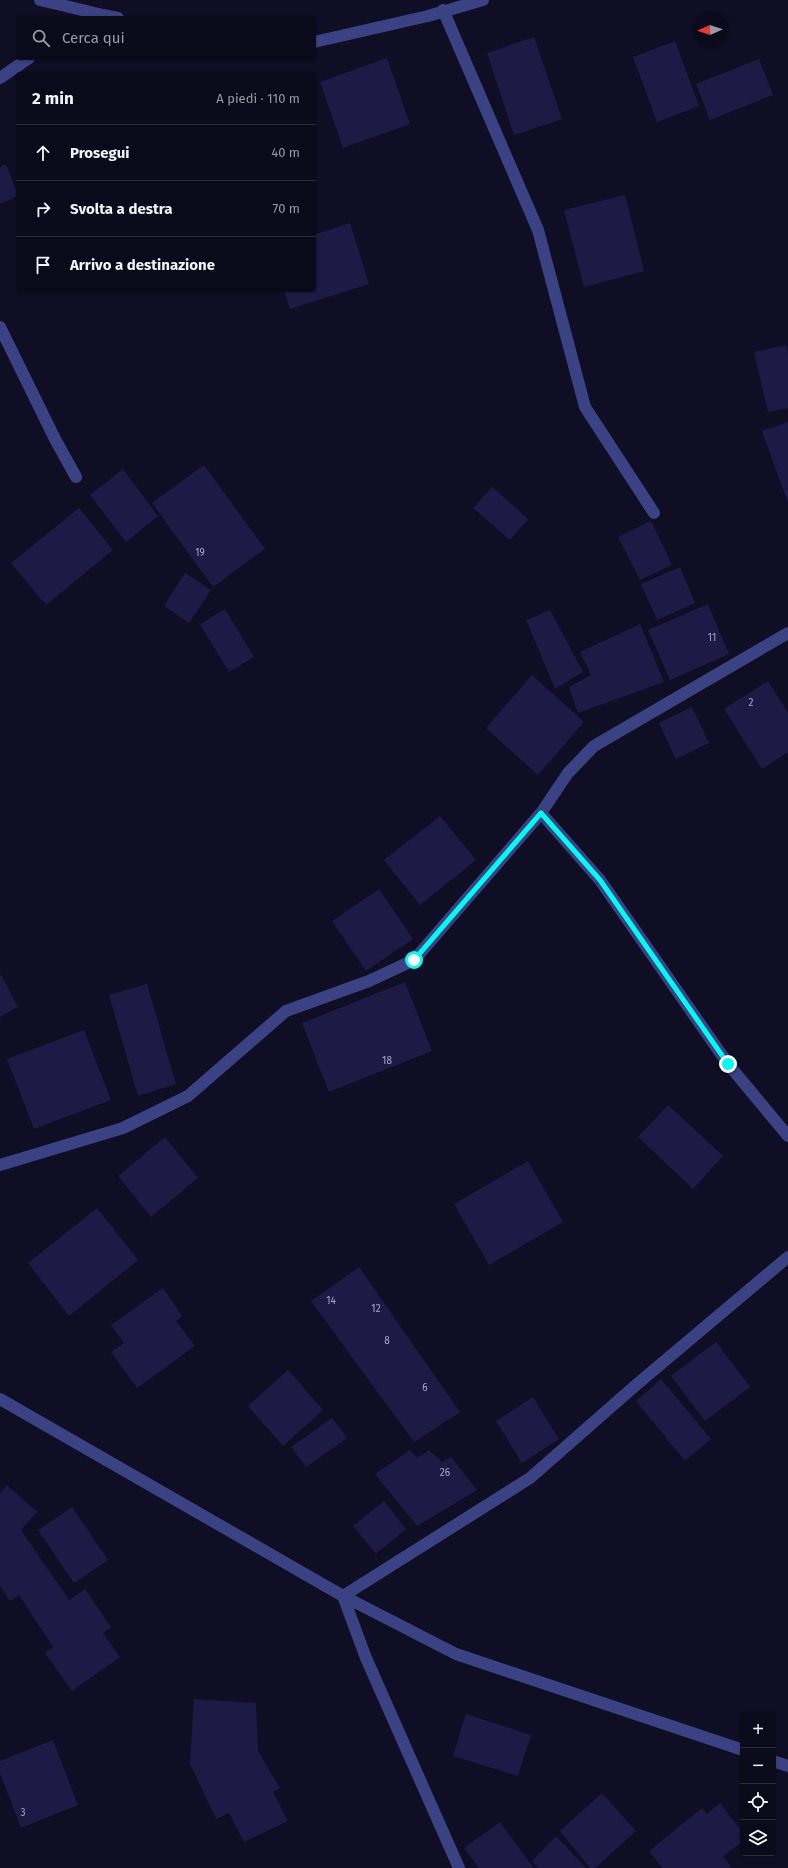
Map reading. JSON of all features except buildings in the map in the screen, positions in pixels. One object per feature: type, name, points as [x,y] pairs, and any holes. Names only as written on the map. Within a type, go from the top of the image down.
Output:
[{"type":"street","points":[[40,0],[100,16]]},
{"type":"street","points":[[316,42],[428,16],[443,10],[483,0]]},
{"type":"street","points":[[443,10],[538,230],[585,406],[654,513]]},
{"type":"street","points":[[0,78],[26,60]]},
{"type":"street","points":[[0,327],[55,440],[76,477]]},
{"type":"street","points":[[0,1165],[44,1153],[130,1125],[188,1096],[286,1011],[369,981],[414,960],[541,813],[568,773],[594,746],[788,633]]},
{"type":"street","points":[[541,813],[600,880],[728,1064],[788,1136]]},
{"type":"street","points":[[343,1596],[530,1478],[636,1385],[788,1257]]},
{"type":"street","points":[[0,1398],[343,1596],[456,1654],[740,1749]]},
{"type":"street","points":[[343,1596],[366,1658],[459,1868]]},
{"type":"street","points":[[776,1762],[788,1766]]},
{"type":"route","points":[[414,960],[541,813],[600,880],[728,1064]]}]
